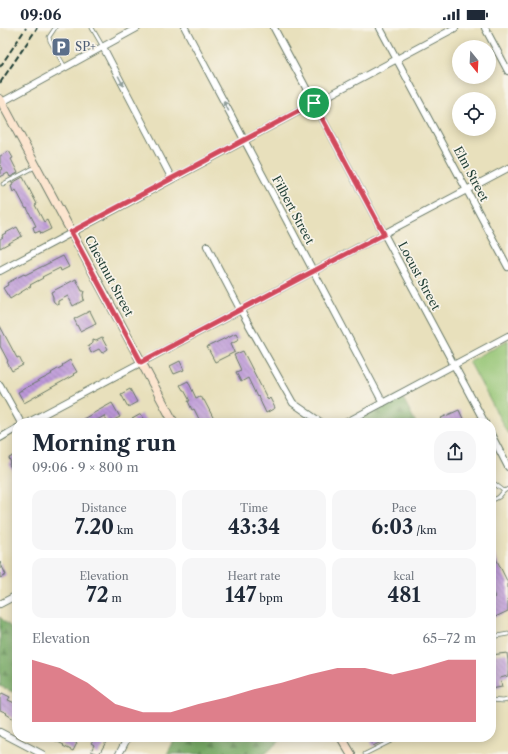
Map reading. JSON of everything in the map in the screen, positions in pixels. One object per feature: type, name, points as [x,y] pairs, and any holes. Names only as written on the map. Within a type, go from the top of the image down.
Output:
[{"type":"street","points":[[1,100],[137,28]]},
{"type":"street","name":"Filbert Street","points":[[185,28],[383,403]]},
{"type":"street","name":"Locust Street","points":[[274,28],[482,418]]},
{"type":"street","name":"Elm Street","points":[[380,28],[508,267]]},
{"type":"street","points":[[0,271],[455,28]]},
{"type":"street","points":[[485,28],[508,71]]},
{"type":"street","points":[[103,46],[172,178]]},
{"type":"street","name":"Chestnut Street","points":[[1,100],[171,418]]},
{"type":"street","points":[[36,418],[508,168]]},
{"type":"street","points":[[207,246],[240,309],[293,403],[315,418]]},
{"type":"street","points":[[354,418],[508,336]]},
{"type":"street","points":[[0,385],[18,418]]},
{"type":"street","points":[[0,438],[12,431]]},
{"type":"street","points":[[496,444],[508,467]]},
{"type":"street","points":[[0,604],[12,598]]},
{"type":"street","points":[[0,732],[12,738]]},
{"type":"street","points":[[19,742],[42,754]]},
{"type":"street","points":[[119,754],[125,742]]},
{"type":"street","points":[[344,742],[349,753]]},
{"type":"lane","points":[[55,28],[49,37],[50,41],[65,67]]},
{"type":"lane","points":[[92,28],[103,46]]},
{"type":"lane","points":[[3,184],[36,166]]},
{"type":"lane","points":[[496,485],[504,491]]},
{"type":"lane","points":[[496,498],[508,489]]},
{"type":"lane","points":[[496,636],[508,634]]},
{"type":"lane","points":[[496,700],[508,700]]},
{"type":"lane","points":[[365,754],[389,742]]},
{"type":"green space","points":[[508,340],[508,434],[469,361]]},
{"type":"green space","points":[[401,394],[413,418],[357,418]]},
{"type":"green space","points":[[0,617],[12,628],[12,692],[0,686]]},
{"type":"green space","points":[[173,742],[278,742],[265,754],[167,754]]},
{"type":"building","points":[[9,151],[18,173],[10,177],[8,173],[0,177],[0,170],[2,169],[0,165],[0,156]]},
{"type":"building","points":[[23,177],[37,204],[35,205],[44,222],[47,220],[51,229],[41,234],[40,231],[35,233],[33,227],[36,226],[27,208],[26,209],[16,190],[13,192],[11,186],[13,185],[12,183]]},
{"type":"building","points":[[17,227],[22,236],[0,248],[0,239],[3,237],[2,235]]},
{"type":"building","points":[[63,256],[69,267],[61,271],[60,268],[42,277],[43,278],[10,299],[3,288],[8,285],[7,283]]},
{"type":"building","points":[[76,279],[82,291],[84,291],[84,300],[73,306],[68,296],[58,301],[58,305],[54,302],[51,292]]},
{"type":"building","points":[[90,311],[96,323],[80,331],[74,319]]},
{"type":"building","points":[[0,326],[17,358],[19,357],[23,365],[12,371],[0,346]]},
{"type":"building","points":[[236,333],[239,339],[231,343],[235,352],[215,362],[207,347]]},
{"type":"building","points":[[102,338],[108,349],[102,353],[99,349],[91,353],[88,346],[93,343],[93,340],[96,341]]},
{"type":"building","points":[[243,351],[268,400],[270,398],[275,408],[266,413],[248,378],[241,382],[236,372],[241,370],[234,355]]},
{"type":"building","points":[[70,360],[77,372],[73,374],[74,375],[24,403],[18,392],[52,374],[51,373]]},
{"type":"building","points":[[180,361],[184,370],[174,374],[170,366]]},
{"type":"building","points":[[188,381],[196,398],[200,396],[202,400],[204,400],[213,418],[198,418],[194,409],[192,410],[188,401],[190,401],[180,385]]},
{"type":"building","points":[[130,389],[137,402],[128,407],[121,394]]},
{"type":"building","points":[[112,403],[120,417],[105,418],[104,416],[101,418],[85,418]]},
{"type":"building","points":[[459,410],[463,418],[441,418]]},
{"type":"building","points":[[141,414],[144,418],[134,418]]},
{"type":"building","points":[[12,456],[12,470],[9,464],[11,463],[9,458]]},
{"type":"building","points":[[496,558],[508,583],[508,611],[496,617]]},
{"type":"building","points":[[0,562],[6,575],[0,578]]},
{"type":"building","points":[[507,653],[508,676],[500,678],[502,687],[496,688],[496,654]]},
{"type":"building","points":[[2,693],[10,697],[8,700],[12,702],[12,718],[6,714],[7,713],[0,710],[0,697]]},
{"type":"building","points":[[58,742],[77,743],[73,751],[63,746],[64,745]]},
{"type":"building","points":[[106,742],[99,754],[91,751],[94,745],[91,743]]},
{"type":"building","points":[[371,742],[381,742],[373,746]]},
{"type":"railway","points":[[0,67],[26,28]]},
{"type":"railway","points":[[0,83],[37,28]]},
{"type":"place","name":"SP+","points":[[61,47]]},
{"type":"route","points":[[314,103],[384,234],[141,362],[71,232],[314,103]]}]
